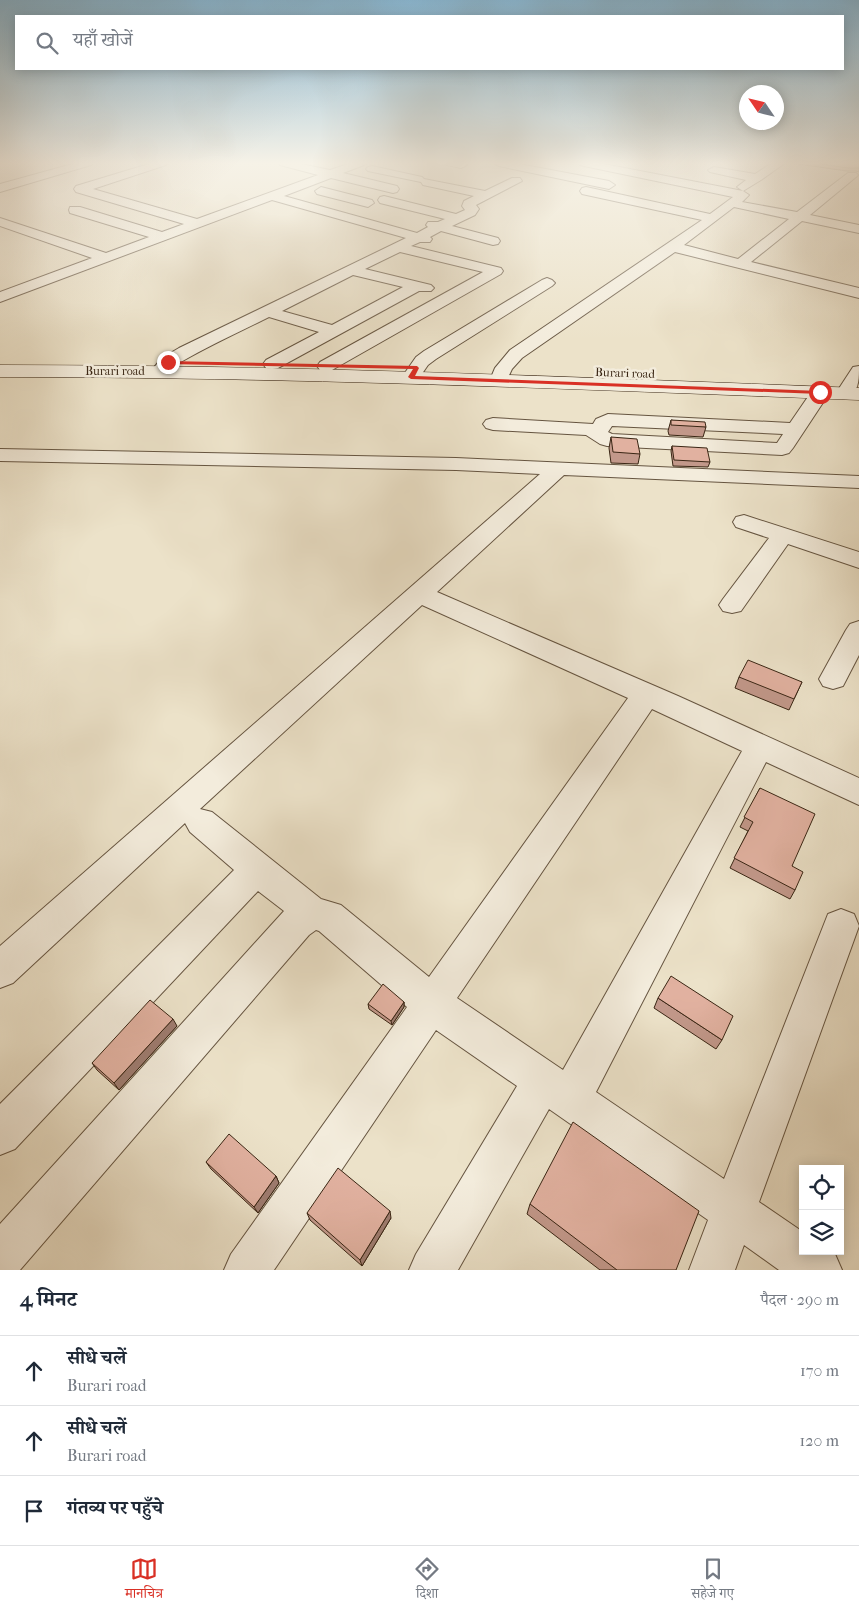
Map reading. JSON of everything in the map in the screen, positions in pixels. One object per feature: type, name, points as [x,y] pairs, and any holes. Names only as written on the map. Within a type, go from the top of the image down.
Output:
[{"type":"main road","name":"Burari road","points":[[0,362],[855,385]]},
{"type":"main road","name":"Burari road","points":[[0,371],[272,364],[414,373]]},
{"type":"main road","name":"Burari road","points":[[501,374],[820,392],[855,385]]},
{"type":"street","points":[[1,222],[104,257]]},
{"type":"street","points":[[115,222],[160,236]]},
{"type":"street","points":[[365,222],[436,242]]},
{"type":"street","points":[[423,222],[493,241]]},
{"type":"street","points":[[164,366],[266,312],[448,222]]},
{"type":"street","points":[[501,374],[516,354],[706,222]]},
{"type":"street","points":[[740,264],[794,222]]},
{"type":"street","points":[[829,222],[859,228]]},
{"type":"street","points":[[0,296],[196,223]]},
{"type":"street","points":[[7,239],[29,232]]},
{"type":"street","points":[[690,235],[709,240]]},
{"type":"street","points":[[738,246],[775,255]]},
{"type":"street","points":[[326,366],[496,271],[397,247]]},
{"type":"street","points":[[673,247],[859,293]]},
{"type":"street","points":[[377,257],[405,264]]},
{"type":"street","points":[[351,270],[454,295]]},
{"type":"street","points":[[459,278],[477,282]]},
{"type":"street","points":[[414,373],[430,356],[547,283]]},
{"type":"street","points":[[272,364],[417,286]]},
{"type":"street","points":[[266,312],[333,331]]},
{"type":"street","points":[[763,478],[820,392]]},
{"type":"street","points":[[598,432],[603,423],[608,420],[796,430]]},
{"type":"street","points":[[493,424],[588,429],[598,432],[602,438],[607,440],[782,449]]},
{"type":"street","points":[[0,455],[456,464],[859,482]]},
{"type":"street","points":[[0,970],[177,808],[420,594],[558,469]]},
{"type":"street","points":[[744,522],[859,560]]},
{"type":"street","points":[[732,605],[783,535]]},
{"type":"street","points":[[420,594],[646,694],[859,792]]},
{"type":"street","points":[[833,679],[859,630]]},
{"type":"street","points":[[247,1270],[646,694]]},
{"type":"street","points":[[432,1270],[556,1090],[759,746]]},
{"type":"street","points":[[201,822],[257,870],[312,912],[328,917],[432,1004],[819,1270]]},
{"type":"street","points":[[0,1134],[257,870]]},
{"type":"street","points":[[3,1249],[296,923],[312,912]]},
{"type":"street","points":[[712,1270],[841,926]]},
{"type":"building","points":[[671,420],[705,422],[706,427],[671,425]]},
{"type":"building","points":[[611,437],[637,439],[640,454],[613,452]]},
{"type":"building","points":[[672,446],[707,448],[710,462],[674,460]]},
{"type":"building","points":[[748,660],[802,682],[794,699],[739,677]]},
{"type":"building","points":[[760,788],[815,814],[792,866],[803,872],[795,890],[734,858],[753,822],[744,817]]},
{"type":"building","points":[[671,976],[733,1016],[722,1040],[658,998]]},
{"type":"building","points":[[383,984],[404,1002],[391,1021],[368,1004]]},
{"type":"building","points":[[150,1000],[173,1019],[114,1083],[92,1063]]},
{"type":"building","points":[[573,1122],[699,1211],[676,1270],[617,1270],[530,1204]]},
{"type":"building","points":[[229,1134],[276,1176],[254,1207],[206,1162]]},
{"type":"building","points":[[338,1168],[390,1211],[360,1260],[307,1213]]},
{"type":"route","points":[[168,362],[417,368],[411,377],[663,388],[820,392]]}]
